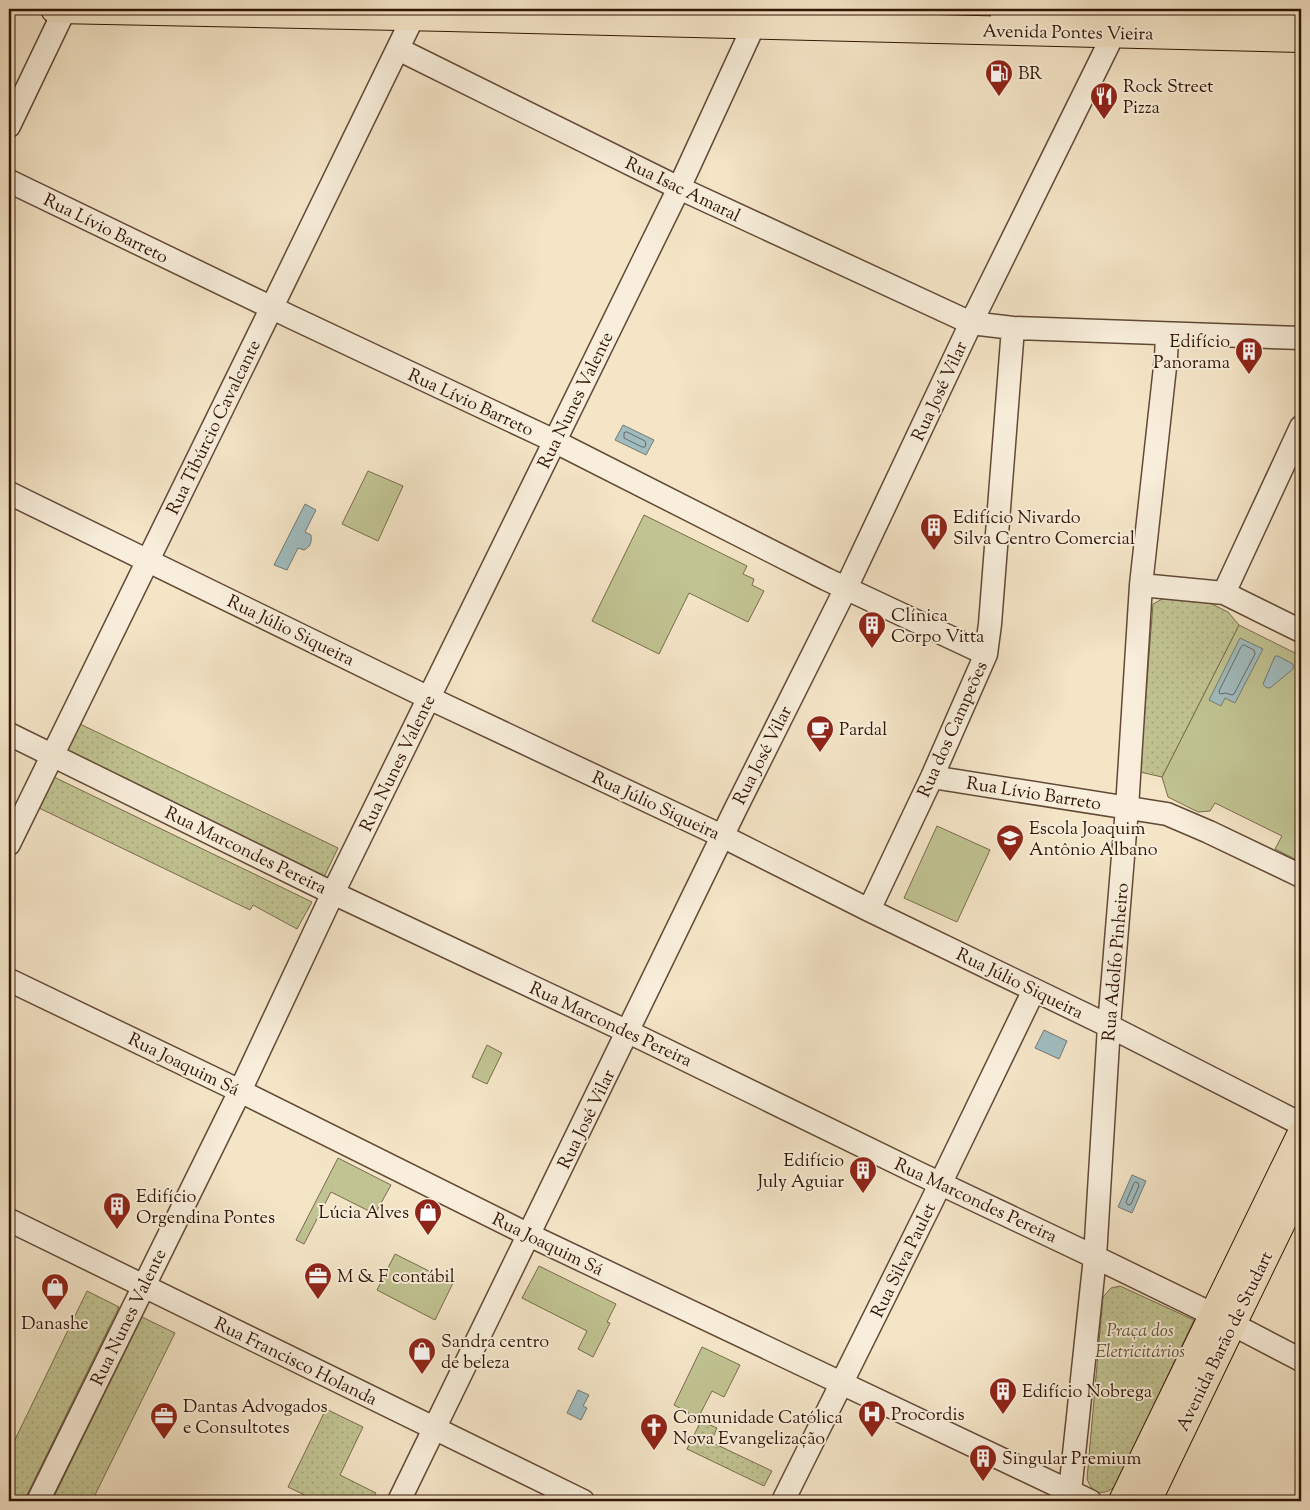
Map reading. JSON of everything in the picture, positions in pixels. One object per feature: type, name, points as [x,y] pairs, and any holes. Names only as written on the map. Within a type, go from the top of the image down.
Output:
[{"type":"main road","name":"Avenida Pontes Vieira","points":[[55,9],[415,12],[754,25],[1292,13]]},
{"type":"main road","name":"Avenida Pontes Vieira","points":[[1003,9],[1121,18],[1301,38]]},
{"type":"main road","name":"Avenida Barão de Studart","points":[[1147,1501],[1301,1135]]},
{"type":"main road","name":"Avenida Barão de Studart","points":[[1123,1501],[1301,1182]]},
{"type":"street","points":[[9,126],[65,9]]},
{"type":"street","name":"Rua Tibúrcio Cavalcante","points":[[9,844],[415,12]]},
{"type":"street","name":"Rua José Vilar","points":[[399,1501],[722,836],[846,588],[971,323],[1121,18]]},
{"type":"street","name":"Rua Nunes Valente","points":[[38,1501],[240,1091],[333,893],[679,188],[754,25]]},
{"type":"street","name":"Rua Isac Amaral","points":[[398,49],[679,188],[971,323],[1013,328],[1301,338]]},
{"type":"street","name":"Rua Lívio Barreto","points":[[9,181],[555,442],[846,588],[986,654]]},
{"type":"street","name":"Rua dos Campeões","points":[[869,910],[932,777],[986,654],[990,624],[1013,328]]},
{"type":"street","name":"Rua Adolfo Pinheiro","points":[[1076,1498],[1095,1257],[1109,1026],[1127,808],[1141,584],[1167,334]]},
{"type":"street","points":[[1224,594],[1301,427]]},
{"type":"street","name":"Rua Júlio Siqueira","points":[[9,493],[429,698],[722,836],[869,910],[1109,1026],[1301,1124]]},
{"type":"street","points":[[1141,584],[1224,594],[1301,630]]},
{"type":"street","name":"Rua Marcondes Pereira","points":[[9,734],[333,893],[628,1032],[940,1184],[1095,1257],[1301,1360]]},
{"type":"street","name":"Rua Lívio Barreto","points":[[932,777],[1167,814],[1301,876]]},
{"type":"street","name":"Rua Joaquim Sá","points":[[9,980],[240,1091],[529,1235],[842,1383],[1076,1498]]},
{"type":"street","name":"Rua Silva Paulet","points":[[783,1501],[1034,990]]},
{"type":"street","name":"Rua Francisco Holanda","points":[[9,1220],[584,1501]]},
{"type":"green space","points":[[368,471],[403,486],[378,541],[342,524]]},
{"type":"green space","points":[[644,515],[747,566],[743,574],[754,579],[752,585],[764,591],[748,622],[689,593],[659,654],[592,621]]},
{"type":"green space","points":[[1166,597],[1202,599],[1228,612],[1239,625],[1162,777],[1140,772],[1153,604]]},
{"type":"green space","points":[[1239,625],[1301,656],[1301,862],[1275,849],[1282,836],[1215,803],[1210,811],[1198,812],[1168,797],[1162,777]]},
{"type":"green space","points":[[80,724],[338,848],[323,879],[65,755]]},
{"type":"green space","points":[[54,777],[312,902],[297,929],[253,905],[250,910],[39,808]]},
{"type":"green space","points":[[937,826],[990,850],[957,922],[904,898]]},
{"type":"green space","points":[[487,1045],[502,1053],[487,1084],[472,1077]]},
{"type":"green space","points":[[338,1158],[391,1185],[375,1214],[331,1192],[304,1244],[296,1240]]},
{"type":"green space","points":[[395,1254],[453,1283],[435,1320],[377,1290]]},
{"type":"green space","points":[[539,1266],[616,1304],[607,1322],[610,1323],[593,1357],[578,1349],[587,1331],[522,1298]]},
{"type":"green space","name":"Praça dos Eletricitários","points":[[1120,1286],[1194,1320],[1116,1486],[1107,1491],[1099,1492],[1092,1488],[1087,1479],[1103,1297],[1111,1288]]},
{"type":"green space","points":[[87,1291],[119,1307],[24,1501],[9,1501],[9,1452]]},
{"type":"green space","points":[[142,1317],[175,1333],[92,1501],[52,1501]]},
{"type":"green space","points":[[702,1347],[740,1365],[724,1397],[712,1391],[696,1422],[687,1418],[689,1413],[674,1405]]},
{"type":"green space","points":[[326,1409],[363,1427],[340,1475],[376,1493],[372,1501],[317,1501],[288,1487]]},
{"type":"green space","points":[[701,1421],[717,1428],[711,1442],[772,1471],[764,1486],[687,1449]]},
{"type":"water","points":[[623,425],[654,440],[646,455],[615,440]]},
{"type":"water","points":[[305,504],[316,510],[305,532],[311,535],[308,548],[304,550],[298,548],[287,570],[274,565]]},
{"type":"water","points":[[1240,638],[1263,649],[1235,703],[1225,698],[1221,706],[1209,700]]},
{"type":"water","points":[[1275,656],[1293,664],[1293,669],[1268,688],[1263,684]]},
{"type":"water","points":[[1044,1030],[1067,1041],[1059,1059],[1035,1048]]},
{"type":"water","points":[[1132,1175],[1146,1181],[1132,1213],[1118,1207]]},
{"type":"water","points":[[578,1390],[589,1395],[583,1406],[587,1408],[581,1420],[567,1413]]},
{"type":"place","name":"BR","points":[[999,97]]},
{"type":"place","name":"Rock Street Pizza","points":[[1104,120]]},
{"type":"place","name":"Edifício Panorama","points":[[1249,375]]},
{"type":"place","name":"Edifício Nivardo Silva Centro Comercial","points":[[934,551]]},
{"type":"place","name":"Clínica Corpo Vitta","points":[[872,649]]},
{"type":"place","name":"Pardal","points":[[820,753]]},
{"type":"place","name":"Escola Joaquim Antônio Albano","points":[[1010,862]]},
{"type":"place","name":"Edifício July Aguiar","points":[[863,1194]]},
{"type":"place","name":"Edifício Orgendina Pontes","points":[[117,1230]]},
{"type":"place","name":"Lúcia Alves","points":[[428,1236]]},
{"type":"place","name":"M & F contábil","points":[[318,1300]]},
{"type":"place","name":"Danashe","points":[[55,1311]]},
{"type":"place","name":"Sandra centro de beleza","points":[[422,1375]]},
{"type":"place","name":"Edifício Nobrega","points":[[1003,1415]]},
{"type":"place","name":"Procordis","points":[[872,1438]]},
{"type":"place","name":"Dantas Advogados e Consultotes","points":[[164,1440]]},
{"type":"place","name":"Comunidade Católica Nova Evangelização","points":[[654,1451]]},
{"type":"place","name":"Singular Premium","points":[[983,1482]]}]
